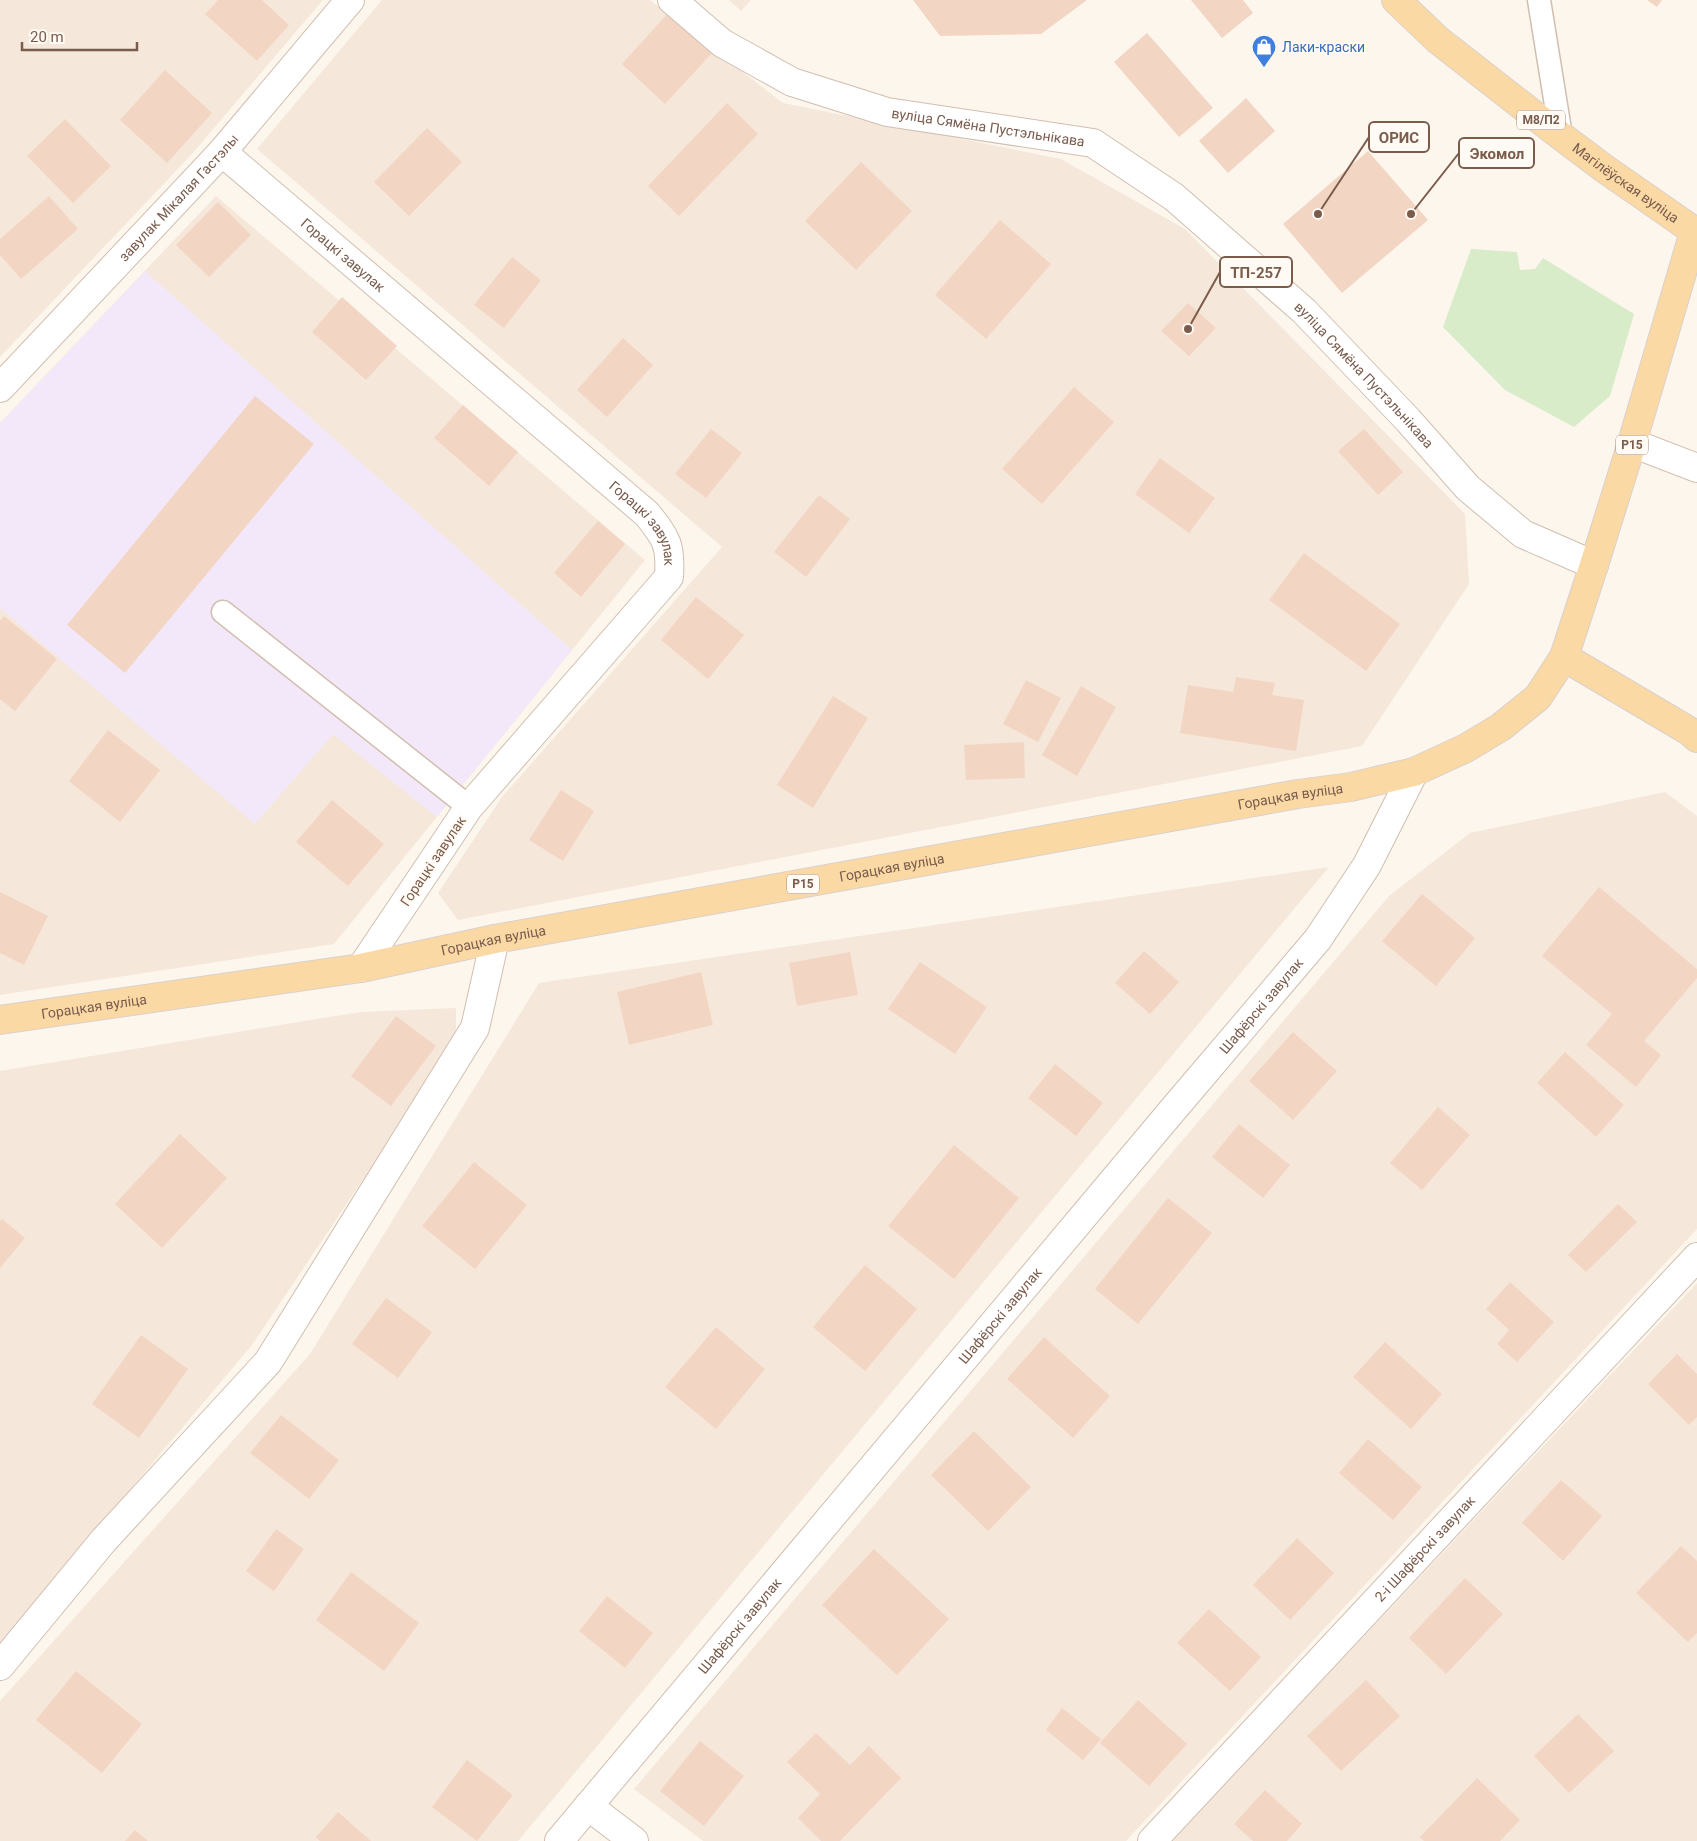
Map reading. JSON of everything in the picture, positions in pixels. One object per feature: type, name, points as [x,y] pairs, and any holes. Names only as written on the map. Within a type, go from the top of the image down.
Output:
[{"type":"main road","name":"Магілёўская вуліца","points":[[1396,0],[1438,40],[1561,136],[1695,233]]},
{"type":"main road","name":"Р15","points":[[1564,657],[1632,443],[1695,233]]},
{"type":"main road","points":[[1564,657],[1689,731],[1697,738]]},
{"type":"main road","name":"Горацкая вуліца","points":[[0,1020],[361,968],[495,939],[1298,794],[1351,788],[1414,772],[1466,748],[1500,727],[1538,697],[1564,657]]},
{"type":"street","name":"завулак Мікалая Гастэлы","points":[[0,388],[222,152],[350,0]]},
{"type":"street","name":"вуліца Сямёна Пустэльнікава","points":[[672,0],[722,43],[792,82],[887,112],[1093,143],[1174,197],[1304,311],[1376,385],[1475,494],[1523,534],[1594,564]]},
{"type":"street","name":"Горацкі завулак","points":[[222,152],[647,514],[662,533],[671,554],[670,577],[469,807],[361,968]]},
{"type":"street","points":[[1632,443],[1697,468]]},
{"type":"street","name":"Шафёрскі завулак","points":[[559,1841],[1318,939],[1366,865],[1414,772]]},
{"type":"street","points":[[0,1666],[104,1540],[268,1362],[475,1028],[495,939]]},
{"type":"street","name":"2-і Шафёрскі завулак","points":[[1152,1841],[1697,1257]]},
{"type":"street","points":[[588,1806],[634,1841]]},
{"type":"lane","points":[[1539,0],[1561,136]]},
{"type":"lane","points":[[223,612],[469,807]]},
{"type":"shaded area","points":[[0,0],[323,0],[191,155],[0,357]]},
{"type":"shaded area","points":[[382,0],[650,0],[783,103],[1061,159],[1185,229],[1465,514],[1469,584],[1362,746],[458,920],[438,893],[502,797],[722,547],[257,149]]},
{"type":"shaded area","points":[[729,0],[751,0],[741,11]]},
{"type":"shaded area","points":[[216,196],[645,560],[334,944],[0,995],[0,423]]},
{"type":"shaded area","points":[[145,271],[572,650],[437,817],[333,734],[255,824],[0,608],[0,423]]},
{"type":"shaded area","points":[[1665,792],[1697,816],[1697,1229],[1126,1841],[703,1841],[634,1789],[1389,896],[1470,833]]},
{"type":"shaded area","points":[[1329,867],[518,1841],[0,1841],[0,1701],[310,1354],[539,983]]},
{"type":"shaded area","points":[[456,1008],[456,1041],[252,1345],[0,1644],[0,1071],[360,1012]]},
{"type":"shaded area","points":[[1697,1283],[1697,1841],[1171,1841]]},
{"type":"green space","points":[[1471,249],[1517,252],[1520,270],[1535,269],[1543,258],[1634,314],[1610,396],[1574,427],[1505,390],[1443,327]]},
{"type":"building","points":[[218,0],[262,0],[289,25],[257,61],[205,14]]},
{"type":"building","points":[[913,0],[1087,0],[1041,34],[940,36]]},
{"type":"building","points":[[1191,0],[1243,0],[1253,13],[1222,38]]},
{"type":"building","points":[[1647,0],[1662,0],[1657,7]]},
{"type":"building","points":[[670,11],[714,51],[665,104],[622,64]]},
{"type":"building","points":[[1147,33],[1213,108],[1179,137],[1114,62]]},
{"type":"building","points":[[165,70],[212,113],[167,163],[120,120]]},
{"type":"building","points":[[1246,98],[1275,131],[1228,173],[1199,141]]},
{"type":"building","points":[[727,103],[758,134],[679,216],[648,186]]},
{"type":"building","points":[[65,119],[111,166],[73,203],[27,156]]},
{"type":"building","points":[[427,128],[462,162],[409,216],[374,182]]},
{"type":"building","points":[[1368,151],[1428,220],[1342,293],[1283,224]]},
{"type":"building","points":[[861,162],[912,211],[856,270],[805,221]]},
{"type":"building","points":[[49,196],[78,229],[21,279],[0,255],[0,239]]},
{"type":"building","points":[[218,202],[251,235],[209,277],[176,245]]},
{"type":"building","points":[[1000,220],[1051,264],[986,339],[935,295]]},
{"type":"building","points":[[512,257],[541,280],[504,328],[474,305]]},
{"type":"building","points":[[342,297],[397,346],[366,380],[312,332]]},
{"type":"building","points":[[1188,303],[1216,328],[1189,356],[1161,331]]},
{"type":"building","points":[[623,338],[653,365],[607,417],[577,390]]},
{"type":"building","points":[[1074,387],[1114,422],[1042,504],[1002,469]]},
{"type":"building","points":[[255,396],[314,444],[125,673],[67,625]]},
{"type":"building","points":[[463,405],[518,452],[489,486],[434,438]]},
{"type":"building","points":[[711,429],[742,453],[706,498],[675,474]]},
{"type":"building","points":[[1364,429],[1403,472],[1378,495],[1338,451]]},
{"type":"building","points":[[1160,458],[1215,498],[1189,533],[1135,494]]},
{"type":"building","points":[[819,495],[850,519],[806,577],[774,552]]},
{"type":"building","points":[[598,521],[625,544],[581,597],[554,573]]},
{"type":"building","points":[[1304,553],[1400,624],[1366,671],[1269,600]]},
{"type":"building","points":[[696,597],[744,635],[708,679],[661,640]]},
{"type":"building","points":[[4,616],[57,659],[15,711],[0,699],[0,621]]},
{"type":"building","points":[[1236,677],[1275,683],[1272,695],[1304,700],[1296,751],[1180,733],[1188,685],[1233,692]]},
{"type":"building","points":[[1026,680],[1061,698],[1038,742],[1003,724]]},
{"type":"building","points":[[1081,686],[1116,707],[1077,776],[1042,755]]},
{"type":"building","points":[[833,696],[868,718],[813,808],[777,785]]},
{"type":"building","points":[[108,730],[160,770],[120,822],[69,781]]},
{"type":"building","points":[[1024,742],[1025,778],[966,780],[964,745]]},
{"type":"building","points":[[561,790],[594,811],[563,861],[529,840]]},
{"type":"building","points":[[332,800],[384,844],[348,886],[296,842]]},
{"type":"building","points":[[1599,887],[1697,969],[1697,978],[1644,1041],[1661,1055],[1636,1087],[1586,1045],[1612,1014],[1542,956]]},
{"type":"building","points":[[0,892],[48,916],[24,965],[0,953]]},
{"type":"building","points":[[1422,894],[1475,938],[1436,986],[1382,941]]},
{"type":"building","points":[[1144,951],[1179,982],[1150,1014],[1115,983]]},
{"type":"building","points":[[850,952],[858,995],[797,1006],[789,963]]},
{"type":"building","points":[[920,962],[987,1007],[955,1054],[888,1009]]},
{"type":"building","points":[[701,972],[713,1025],[629,1045],[617,992]]},
{"type":"building","points":[[396,1016],[436,1046],[391,1106],[351,1076]]},
{"type":"building","points":[[1293,1032],[1337,1071],[1293,1120],[1249,1081]]},
{"type":"building","points":[[1565,1052],[1624,1105],[1596,1137],[1537,1083]]},
{"type":"building","points":[[1055,1064],[1103,1103],[1076,1136],[1028,1098]]},
{"type":"building","points":[[1438,1107],[1470,1135],[1422,1190],[1390,1163]]},
{"type":"building","points":[[1239,1124],[1290,1165],[1263,1198],[1212,1157]]},
{"type":"building","points":[[180,1134],[227,1178],[162,1248],[115,1204]]},
{"type":"building","points":[[954,1145],[1019,1198],[954,1279],[888,1226]]},
{"type":"building","points":[[474,1162],[527,1205],[475,1269],[422,1226]]},
{"type":"building","points":[[1168,1198],[1212,1233],[1138,1324],[1095,1289]]},
{"type":"building","points":[[1618,1204],[1637,1222],[1586,1272],[1568,1255]]},
{"type":"building","points":[[2,1219],[25,1238],[0,1268],[0,1221]]},
{"type":"building","points":[[865,1265],[917,1309],[865,1371],[813,1327]]},
{"type":"building","points":[[1510,1282],[1554,1322],[1517,1362],[1497,1344],[1509,1330],[1486,1309]]},
{"type":"building","points":[[386,1298],[432,1332],[398,1378],[352,1344]]},
{"type":"building","points":[[716,1327],[765,1369],[716,1429],[665,1387]]},
{"type":"building","points":[[141,1335],[188,1369],[139,1438],[92,1404]]},
{"type":"building","points":[[1044,1337],[1110,1396],[1073,1438],[1007,1379]]},
{"type":"building","points":[[1385,1342],[1442,1394],[1411,1429],[1353,1377]]},
{"type":"building","points":[[1677,1354],[1697,1374],[1697,1417],[1689,1425],[1648,1384]]},
{"type":"building","points":[[281,1415],[339,1460],[309,1499],[250,1453]]},
{"type":"building","points":[[974,1431],[1031,1487],[988,1531],[931,1475]]},
{"type":"building","points":[[1368,1439],[1422,1487],[1393,1520],[1339,1473]]},
{"type":"building","points":[[1561,1480],[1602,1516],[1563,1561],[1522,1523]]},
{"type":"building","points":[[276,1529],[304,1549],[274,1591],[246,1571]]},
{"type":"building","points":[[1297,1538],[1334,1573],[1290,1620],[1253,1585]]},
{"type":"building","points":[[1681,1546],[1697,1561],[1697,1633],[1688,1642],[1636,1593]]},
{"type":"building","points":[[874,1549],[949,1619],[897,1675],[822,1605]]},
{"type":"building","points":[[351,1572],[419,1623],[384,1671],[316,1620]]},
{"type":"building","points":[[1465,1578],[1503,1614],[1446,1674],[1409,1638]]},
{"type":"building","points":[[607,1596],[653,1633],[625,1668],[579,1631]]},
{"type":"building","points":[[1209,1609],[1261,1657],[1230,1691],[1177,1643]]},
{"type":"building","points":[[76,1671],[142,1724],[102,1773],[36,1720]]},
{"type":"building","points":[[1366,1680],[1400,1716],[1341,1771],[1307,1736]]},
{"type":"building","points":[[1138,1700],[1187,1744],[1149,1786],[1100,1743]]},
{"type":"building","points":[[1062,1708],[1101,1739],[1083,1760],[1046,1730]]},
{"type":"building","points":[[1578,1714],[1614,1751],[1569,1793],[1534,1756]]},
{"type":"building","points":[[816,1733],[850,1765],[869,1746],[901,1778],[840,1841],[821,1841],[798,1818],[820,1794],[787,1762]]},
{"type":"building","points":[[700,1741],[744,1776],[704,1826],[660,1791]]},
{"type":"building","points":[[467,1760],[513,1795],[477,1841],[432,1807]]},
{"type":"building","points":[[1477,1778],[1520,1820],[1500,1841],[1424,1841],[1420,1837]]},
{"type":"building","points":[[1265,1790],[1302,1824],[1287,1841],[1253,1841],[1234,1824]]},
{"type":"building","points":[[338,1812],[371,1841],[320,1841],[316,1837]]},
{"type":"building","points":[[135,1830],[148,1841],[125,1841]]},
{"type":"place","name":"Лаки-краски","points":[[1264,68]]},
{"type":"place","name":"ОРИС","points":[[1318,214]]},
{"type":"place","name":"Экомол","points":[[1411,214]]},
{"type":"place","name":"ТП-257","points":[[1188,329]]}]
